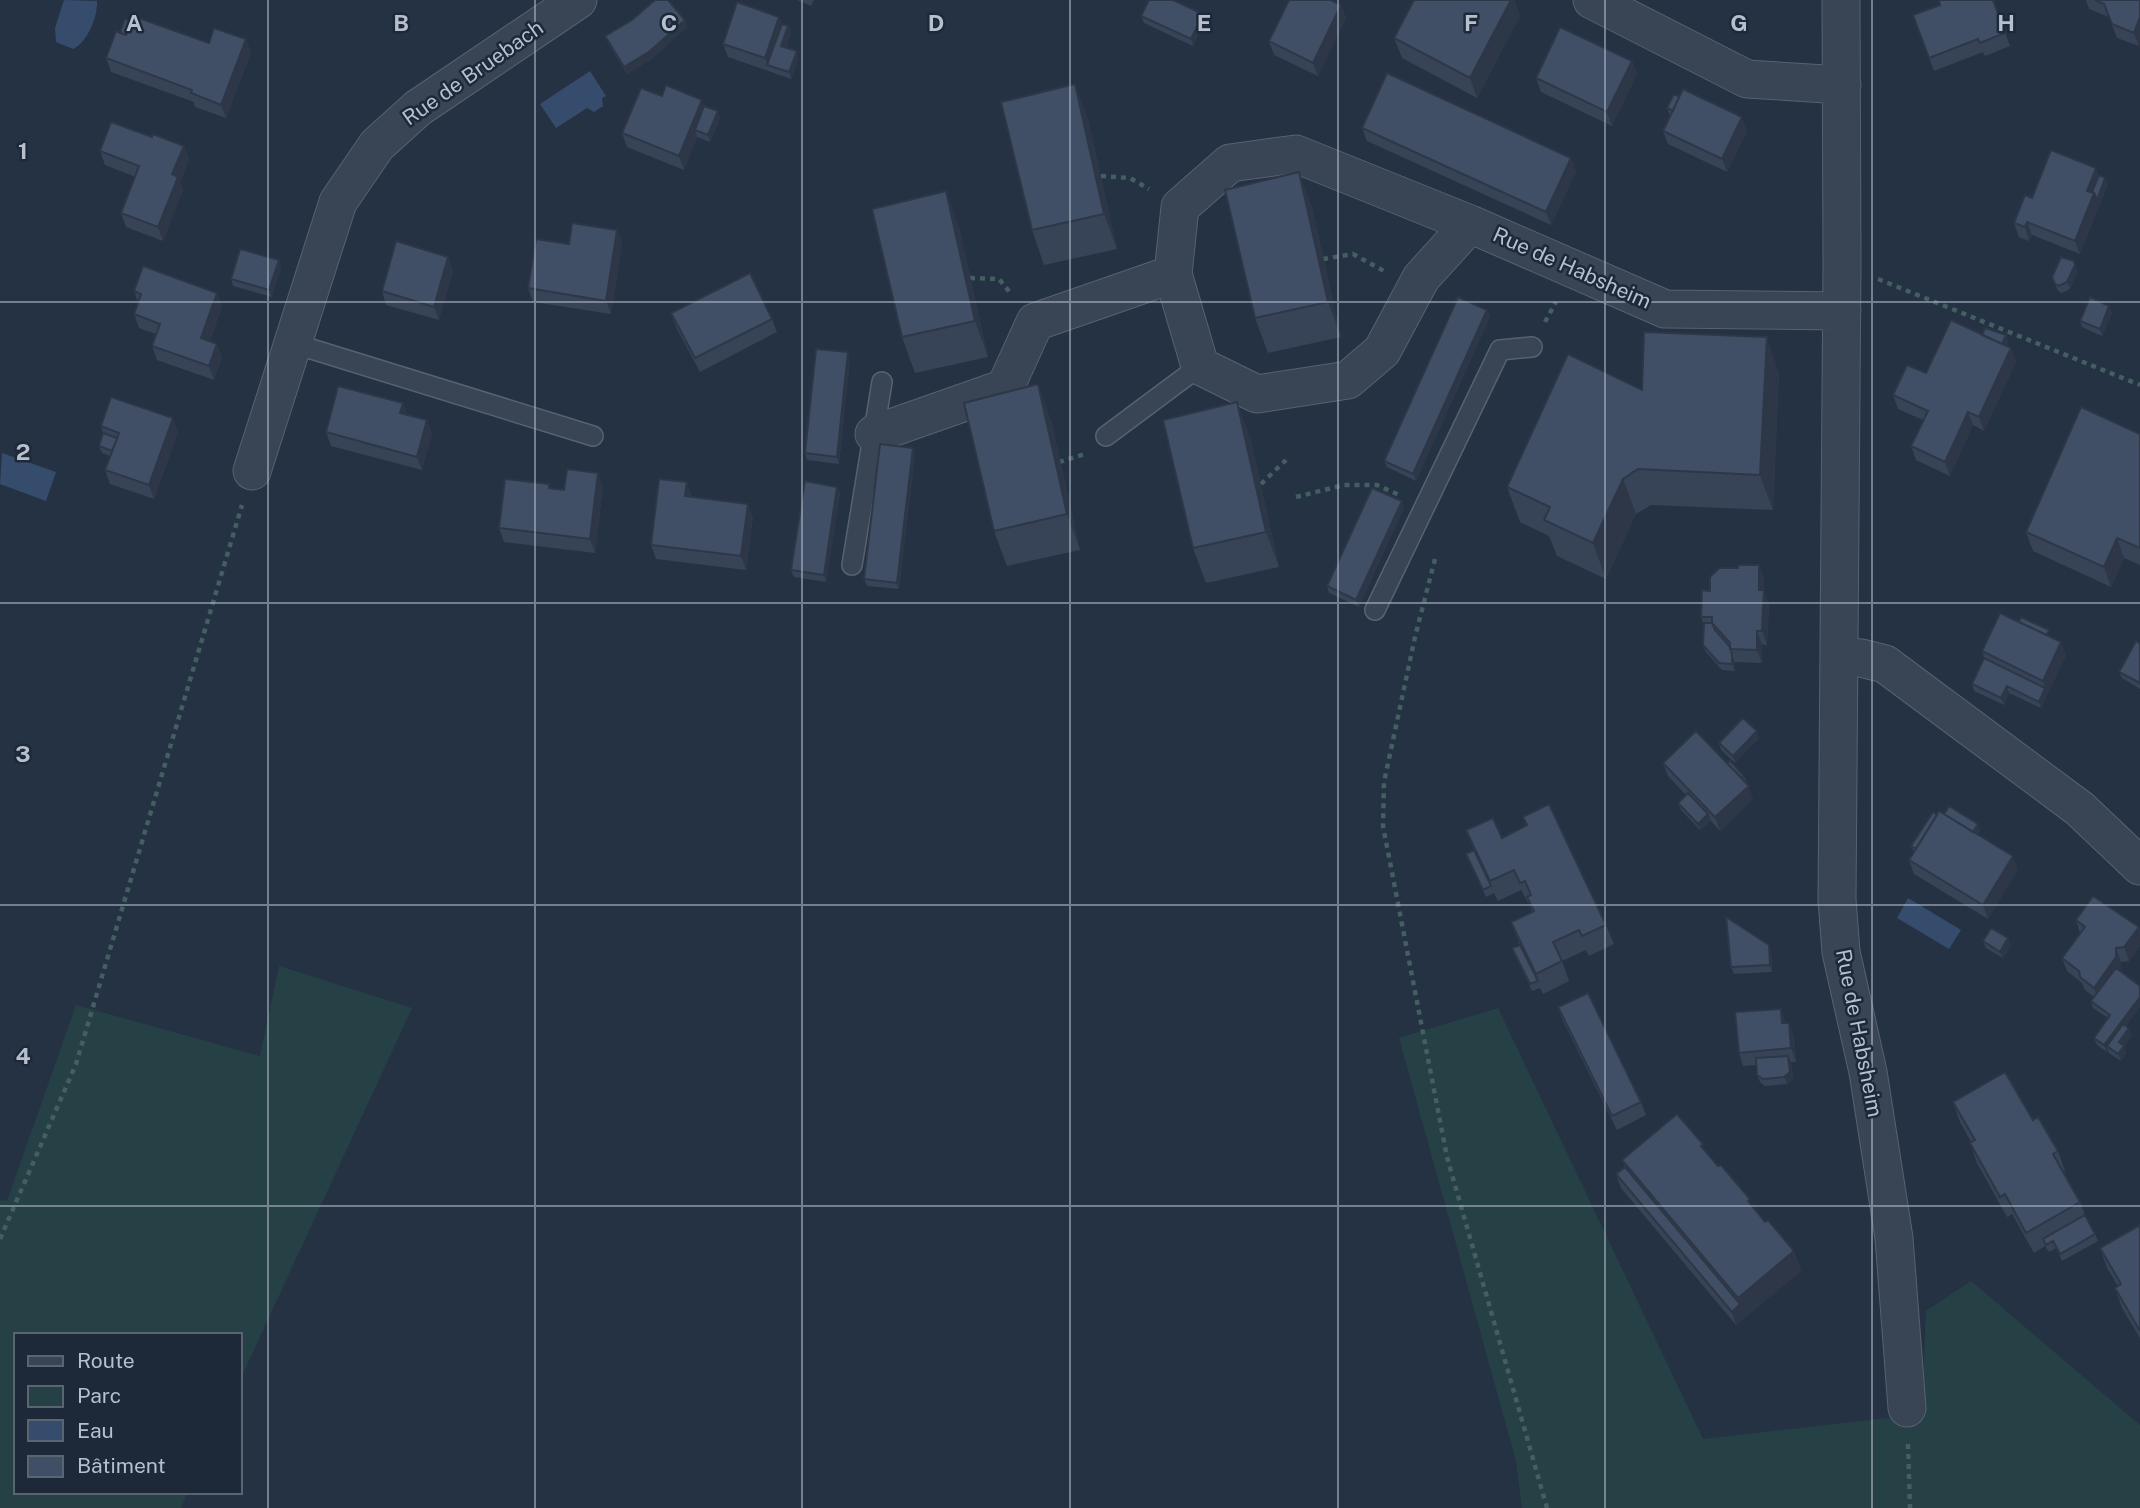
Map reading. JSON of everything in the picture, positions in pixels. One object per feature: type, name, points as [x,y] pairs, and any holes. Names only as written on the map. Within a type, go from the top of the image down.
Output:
[{"type":"street","name":"Rue de Bruebach","points":[[252,471],[338,202],[377,145],[418,108],[578,0]]},
{"type":"street","points":[[1592,0],[1747,79],[1842,85]]},
{"type":"street","name":"Rue de Habsheim","points":[[1841,0],[1838,900],[1842,952],[1868,1072],[1895,1238],[1907,1408]]},
{"type":"street","name":"Rue de Habsheim","points":[[1180,207],[1230,163],[1296,154],[1470,224],[1665,309],[1842,311]]},
{"type":"street","points":[[1180,207],[1173,274],[1200,366]]},
{"type":"street","name":"Rue de Habsheim","points":[[1200,366],[1256,394],[1348,380],[1382,351],[1421,278],[1470,224]]},
{"type":"street","points":[[874,434],[1005,388],[1035,322],[1173,274]]},
{"type":"street","points":[[1839,656],[1885,664],[2080,809],[2140,866]]},
{"type":"lane","points":[[292,343],[593,436]]},
{"type":"lane","points":[[1376,610],[1500,350],[1532,347]]},
{"type":"lane","points":[[1106,436],[1200,366]]},
{"type":"lane","points":[[852,565],[882,382]]},
{"type":"path","points":[[1101,176],[1130,178],[1180,207]]},
{"type":"path","points":[[1323,259],[1353,254],[1416,289]]},
{"type":"path","points":[[1532,347],[1577,269]]},
{"type":"path","points":[[1872,276],[2140,386]]},
{"type":"path","points":[[1261,484],[1286,460]]},
{"type":"path","points":[[0,1239],[76,1064],[252,471]]},
{"type":"path","points":[[1296,497],[1344,485],[1377,485],[1425,506]]},
{"type":"path","points":[[1440,549],[1434,561],[1415,637],[1384,782],[1383,826],[1447,1157],[1547,1508]]},
{"type":"path","points":[[1907,1408],[1910,1508]]},
{"type":"green space","points":[[279,966],[412,1008],[242,1376],[242,1333],[14,1333],[14,1494],[187,1494],[181,1508],[0,1508],[0,1200],[7,1201],[76,1005],[260,1056]]},
{"type":"green space","points":[[1498,1008],[1703,1439],[1922,1414],[1926,1311],[1971,1281],[2140,1425],[2140,1508],[1522,1508],[1516,1461],[1399,1038]]},
{"type":"water","points":[[64,0],[97,1],[91,29],[73,49],[56,42],[55,28]]},
{"type":"water","points":[[590,71],[606,96],[602,98],[603,106],[594,112],[587,108],[556,128],[540,104]]},
{"type":"water","points":[[2,453],[56,472],[46,501],[0,484]]},
{"type":"water","points":[[1908,898],[1961,930],[1949,949],[1897,918]]},
{"type":"building","points":[[655,0],[668,0],[685,20],[650,51],[624,67],[605,36],[632,20]]},
{"type":"building","points":[[1149,0],[1173,0],[1203,14],[1191,39],[1141,16]]},
{"type":"building","points":[[1289,0],[1331,0],[1341,5],[1313,63],[1269,41]]},
{"type":"building","points":[[1414,0],[1511,0],[1470,78],[1394,38]]},
{"type":"building","points":[[1939,0],[1993,0],[2005,33],[1980,43],[1978,39],[1929,58],[1913,15],[1940,5]]},
{"type":"building","points":[[2095,0],[2140,0],[2140,17],[2134,33],[2112,24],[2104,4]]},
{"type":"building","points":[[737,2],[779,17],[765,58],[723,44]]},
{"type":"building","points":[[133,16],[209,43],[214,28],[246,39],[221,105],[191,93],[192,90],[106,58],[116,31],[126,35]]},
{"type":"building","points":[[125,19],[132,21],[126,35],[120,33]]},
{"type":"building","points":[[782,24],[788,26],[781,46],[797,51],[789,72],[767,65]]},
{"type":"building","points":[[1560,27],[1632,61],[1607,112],[1536,78]]},
{"type":"building","points":[[1387,73],[1571,158],[1546,212],[1362,128]]},
{"type":"building","points":[[1075,84],[1104,214],[1032,230],[1001,102]]},
{"type":"building","points":[[666,85],[702,100],[679,156],[622,133],[641,88],[662,96]]},
{"type":"building","points":[[1683,89],[1742,117],[1722,159],[1663,131]]},
{"type":"building","points":[[1674,94],[1679,97],[1673,111],[1667,108]]},
{"type":"building","points":[[704,106],[718,111],[708,135],[695,130]]},
{"type":"building","points":[[111,122],[184,146],[172,174],[178,177],[158,227],[121,213],[139,166],[100,151]]},
{"type":"building","points":[[2051,150],[2096,168],[2087,191],[2094,193],[2075,241],[2027,222],[2025,227],[2014,223],[2025,195],[2032,198]]},
{"type":"building","points":[[1299,172],[1328,302],[1255,318],[1225,190]]},
{"type":"building","points":[[2099,175],[2105,178],[2097,200],[2092,192]]},
{"type":"building","points":[[946,191],[975,321],[902,337],[872,209]]},
{"type":"building","points":[[572,223],[617,230],[606,301],[528,288],[536,239],[569,244]]},
{"type":"building","points":[[396,241],[448,257],[434,307],[382,291]]},
{"type":"building","points":[[240,249],[279,260],[269,290],[231,279]]},
{"type":"building","points":[[2061,257],[2074,261],[2075,265],[2067,282],[2059,286],[2052,277]]},
{"type":"building","points":[[143,266],[217,293],[201,338],[217,344],[209,366],[152,346],[160,324],[134,314],[141,294],[134,291]]},
{"type":"building","points":[[750,273],[772,319],[695,358],[671,313]]},
{"type":"building","points":[[1458,297],[1487,310],[1413,474],[1384,461]]},
{"type":"building","points":[[2090,297],[2109,306],[2100,329],[2080,321]]},
{"type":"building","points":[[1951,320],[2011,348],[1979,417],[1968,412],[1945,462],[1911,446],[1928,411],[1893,395],[1907,365],[1926,373]]},
{"type":"building","points":[[1985,328],[2006,335],[2002,344],[1982,335]]},
{"type":"building","points":[[1644,332],[1767,337],[1760,475],[1638,469],[1623,479],[1593,543],[1544,520],[1550,507],[1507,487],[1568,354],[1642,390]]},
{"type":"building","points":[[816,349],[848,352],[837,457],[805,453]]},
{"type":"building","points":[[1038,384],[1067,514],[994,531],[964,403]]},
{"type":"building","points":[[338,386],[403,403],[400,413],[427,420],[417,457],[326,432]]},
{"type":"building","points":[[111,397],[173,418],[149,485],[105,470],[119,433],[101,426]]},
{"type":"building","points":[[1237,402],[1266,532],[1193,548],[1163,420]]},
{"type":"building","points":[[2081,407],[2140,434],[2140,548],[2117,538],[2104,567],[2026,532]]},
{"type":"building","points":[[103,433],[117,438],[112,451],[99,446]]},
{"type":"building","points":[[880,444],[913,448],[897,583],[864,579]]},
{"type":"building","points":[[567,469],[598,473],[590,539],[499,528],[505,479],[549,484],[549,488],[564,490]]},
{"type":"building","points":[[659,479],[687,482],[685,496],[748,504],[741,556],[651,545]]},
{"type":"building","points":[[805,481],[837,487],[824,575],[791,570]]},
{"type":"building","points":[[1372,488],[1402,501],[1356,600],[1327,586]]},
{"type":"building","points":[[1738,565],[1759,565],[1759,590],[1764,590],[1762,631],[1757,631],[1757,650],[1730,649],[1730,643],[1712,623],[1712,617],[1701,617],[1702,590],[1710,591],[1710,577],[1719,568],[1738,568]]},
{"type":"building","points":[[2000,613],[2061,642],[2043,681],[1982,651]]},
{"type":"building","points":[[2021,617],[2049,630],[2047,635],[2019,622]]},
{"type":"building","points":[[1704,623],[1712,623],[1730,647],[1732,664],[1719,663],[1703,645]]},
{"type":"building","points":[[2136,641],[2140,643],[2140,683],[2119,672]]},
{"type":"building","points":[[1984,658],[2045,688],[2039,702],[2007,686],[2001,698],[1972,684]]},
{"type":"building","points":[[1743,718],[1757,731],[1733,756],[1719,743]]},
{"type":"building","points":[[1696,731],[1749,786],[1715,817],[1663,763]]},
{"type":"building","points":[[1730,761],[1744,776],[1742,778],[1727,763]]},
{"type":"building","points":[[1688,793],[1708,814],[1698,824],[1678,803]]},
{"type":"building","points":[[1549,804],[1606,925],[1582,936],[1579,930],[1553,942],[1562,961],[1536,974],[1511,922],[1534,911],[1527,897],[1531,895],[1525,881],[1520,883],[1514,870],[1490,881],[1466,830],[1493,818],[1502,838],[1527,825],[1523,817]]},
{"type":"building","points":[[1949,806],[1978,824],[1973,832],[1944,814]]},
{"type":"building","points":[[1939,811],[2013,856],[1983,905],[1909,860]]},
{"type":"building","points":[[1933,812],[1937,815],[1916,849],[1911,846]]},
{"type":"building","points":[[1474,850],[1491,886],[1483,890],[1466,854]]},
{"type":"building","points":[[2093,896],[2139,927],[2124,947],[2116,948],[2116,957],[2094,988],[2080,977],[2079,971],[2062,958],[2085,927],[2076,920]]},
{"type":"building","points":[[1726,917],[1769,945],[1770,965],[1731,967]]},
{"type":"building","points":[[1991,928],[2008,938],[2000,952],[1983,941]]},
{"type":"building","points":[[1520,945],[1538,981],[1530,984],[1512,948]]},
{"type":"building","points":[[2116,968],[2140,986],[2140,997],[2104,1045],[2094,1038],[2110,1015],[2091,1001]]},
{"type":"building","points":[[1588,993],[1641,1102],[1612,1116],[1558,1007]]},
{"type":"building","points":[[1781,1009],[1782,1023],[1789,1023],[1791,1048],[1739,1053],[1735,1012]]},
{"type":"building","points":[[2123,1024],[2129,1028],[2119,1042],[2124,1046],[2118,1054],[2107,1046]]},
{"type":"building","points":[[1788,1056],[1790,1072],[1784,1077],[1763,1079],[1757,1075],[1756,1058]]},
{"type":"building","points":[[2005,1072],[2033,1120],[2038,1117],[2058,1151],[2053,1154],[2080,1202],[2026,1233],[2005,1194],[2000,1197],[1970,1143],[1975,1140],[1953,1102]]},
{"type":"building","points":[[1677,1114],[1718,1166],[1721,1165],[1750,1199],[1748,1201],[1765,1222],[1768,1220],[1794,1251],[1738,1298],[1622,1160]]},
{"type":"building","points":[[1625,1167],[1740,1304],[1732,1312],[1616,1174]]},
{"type":"building","points":[[2085,1215],[2095,1234],[2060,1254],[2053,1241],[2046,1245],[2043,1239]]},
{"type":"building","points":[[2140,1225],[2140,1331],[2115,1288],[2121,1284],[2100,1248]]}]
